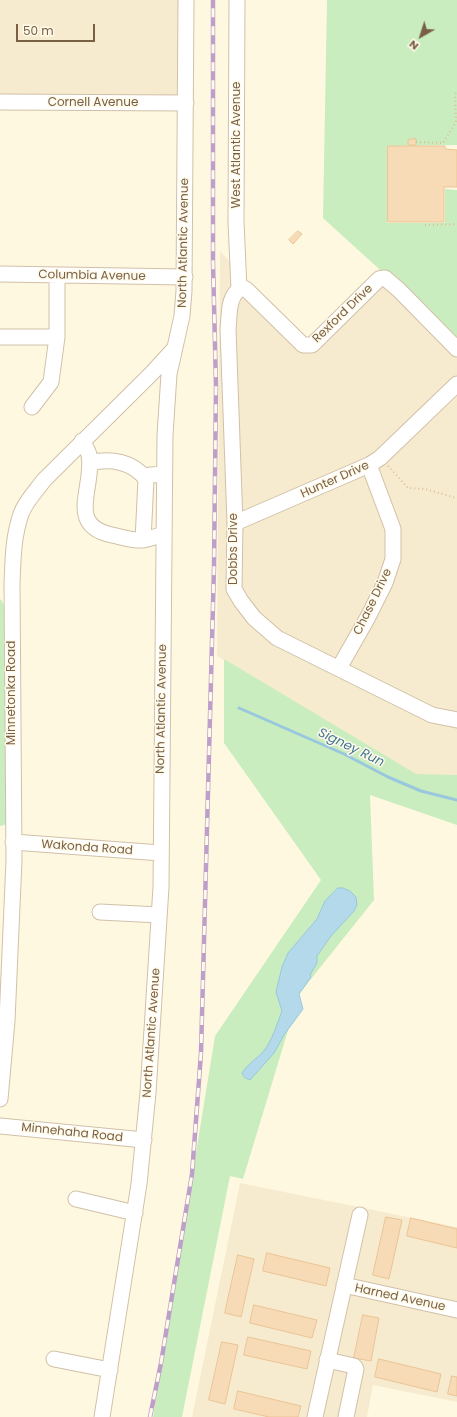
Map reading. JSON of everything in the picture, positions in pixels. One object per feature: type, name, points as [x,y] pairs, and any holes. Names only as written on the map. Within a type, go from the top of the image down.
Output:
[{"type":"street","name":"North Atlantic Avenue","points":[[102,1417],[135,1213],[144,1140],[159,915],[161,853],[164,474],[169,374],[182,316],[185,277],[186,0]]},
{"type":"street","name":"West Atlantic Avenue","points":[[237,0],[237,292]]},
{"type":"street","name":"Cornell Avenue","points":[[0,102],[186,103]]},
{"type":"street","name":"Columbia Avenue","points":[[0,274],[185,277]]},
{"type":"street","points":[[32,406],[51,382],[57,337],[57,276]]},
{"type":"street","name":"Rexford Drive","points":[[237,292],[242,287],[247,290],[302,345],[312,345],[379,279],[385,278],[399,290],[457,349]]},
{"type":"street","name":"Dobbs Drive","points":[[237,292],[231,299],[228,329],[235,523],[234,589],[241,602],[254,618],[277,638],[432,715],[457,720]]},
{"type":"street","points":[[0,337],[57,337]]},
{"type":"street","name":"Minnetonka Road","points":[[0,1099],[7,1021],[5,983],[14,860],[9,837],[6,583],[14,542],[21,513],[29,498],[44,480],[143,382],[174,349]]},
{"type":"street","points":[[143,382],[158,387],[167,396]]},
{"type":"street","name":"Hunter Drive","points":[[235,523],[375,461],[457,384]]},
{"type":"street","points":[[82,441],[89,454],[90,463],[85,512],[87,520],[92,526],[103,533],[143,540],[164,534]]},
{"type":"street","points":[[90,463],[100,460],[115,461],[131,466],[140,471],[146,479],[143,540]]},
{"type":"street","name":"Chase Drive","points":[[338,668],[368,617],[385,583],[394,559],[393,528],[375,461]]},
{"type":"street","points":[[146,479],[150,476],[164,474]]},
{"type":"street","name":"Wakonda Road","points":[[9,837],[161,853]]},
{"type":"street","points":[[100,912],[159,915]]},
{"type":"street","name":"Minnehaha Road","points":[[0,1126],[144,1140]]},
{"type":"street","points":[[76,1199],[135,1213]]},
{"type":"street","points":[[315,1417],[360,1215]]},
{"type":"street","name":"Harned Avenue","points":[[344,1285],[457,1310]]},
{"type":"street","points":[[54,1359],[110,1370]]},
{"type":"street","points":[[327,1360],[354,1366],[356,1369],[346,1417]]},
{"type":"path","points":[[416,142],[443,143],[456,122],[455,94],[457,92]]},
{"type":"path","points":[[425,225],[457,224]]},
{"type":"path","points":[[375,461],[408,488],[424,489],[456,498]]},
{"type":"shaded area","points":[[0,0],[186,0],[186,103],[0,102]]},
{"type":"shaded area","points":[[220,251],[305,340],[379,269],[457,340],[457,783],[421,782],[217,656]]},
{"type":"shaded area","points":[[240,1183],[457,1227],[457,1402],[373,1385],[367,1417],[192,1417]]},
{"type":"green space","points":[[327,0],[457,0],[457,145],[387,146],[387,223],[445,223],[445,189],[457,190],[457,340],[323,218]]},
{"type":"green space","points":[[0,599],[6,611],[5,778],[8,824],[0,826]]},
{"type":"green space","points":[[224,659],[416,774],[457,775],[457,825],[370,795],[374,900],[299,994],[243,1179],[230,1176],[182,1417],[153,1417],[215,1036],[321,880],[224,743]]},
{"type":"water","points":[[338,888],[343,888],[350,891],[356,897],[357,905],[354,911],[331,936],[317,956],[317,963],[310,975],[311,977],[299,994],[303,1009],[284,1035],[274,1053],[250,1080],[247,1079],[242,1073],[266,1048],[282,1011],[276,992],[282,967],[288,953],[317,919],[325,901]]},
{"type":"building","points":[[416,139],[416,145],[408,145],[408,140]]},
{"type":"building","points":[[388,146],[445,146],[445,149],[457,150],[457,187],[444,187],[444,222],[388,222]]},
{"type":"building","points":[[298,231],[302,234],[293,244],[289,240]]},
{"type":"building","points":[[386,1217],[402,1220],[389,1279],[373,1275]]},
{"type":"building","points":[[411,1218],[457,1229],[457,1248],[407,1236]]},
{"type":"building","points":[[267,1253],[330,1268],[326,1286],[263,1271]]},
{"type":"building","points":[[238,1255],[254,1259],[241,1317],[225,1313]]},
{"type":"building","points":[[254,1305],[317,1320],[312,1338],[250,1323]]},
{"type":"building","points":[[363,1315],[379,1318],[371,1361],[354,1358]]},
{"type":"building","points":[[248,1337],[311,1351],[307,1369],[244,1355]]},
{"type":"building","points":[[222,1342],[238,1345],[225,1404],[209,1400]]},
{"type":"building","points":[[379,1359],[441,1374],[437,1392],[375,1377]]},
{"type":"building","points":[[452,1376],[457,1377],[457,1396],[448,1394]]},
{"type":"building","points":[[238,1391],[301,1406],[298,1417],[269,1417],[234,1409]]},
{"type":"waterway","name":"Signey Run","points":[[239,708],[344,754],[388,777],[421,791],[457,800]]},
{"type":"railway","points":[[150,1417],[161,1363],[192,1174],[201,1053],[214,567],[216,386],[213,262],[213,0]]}]
